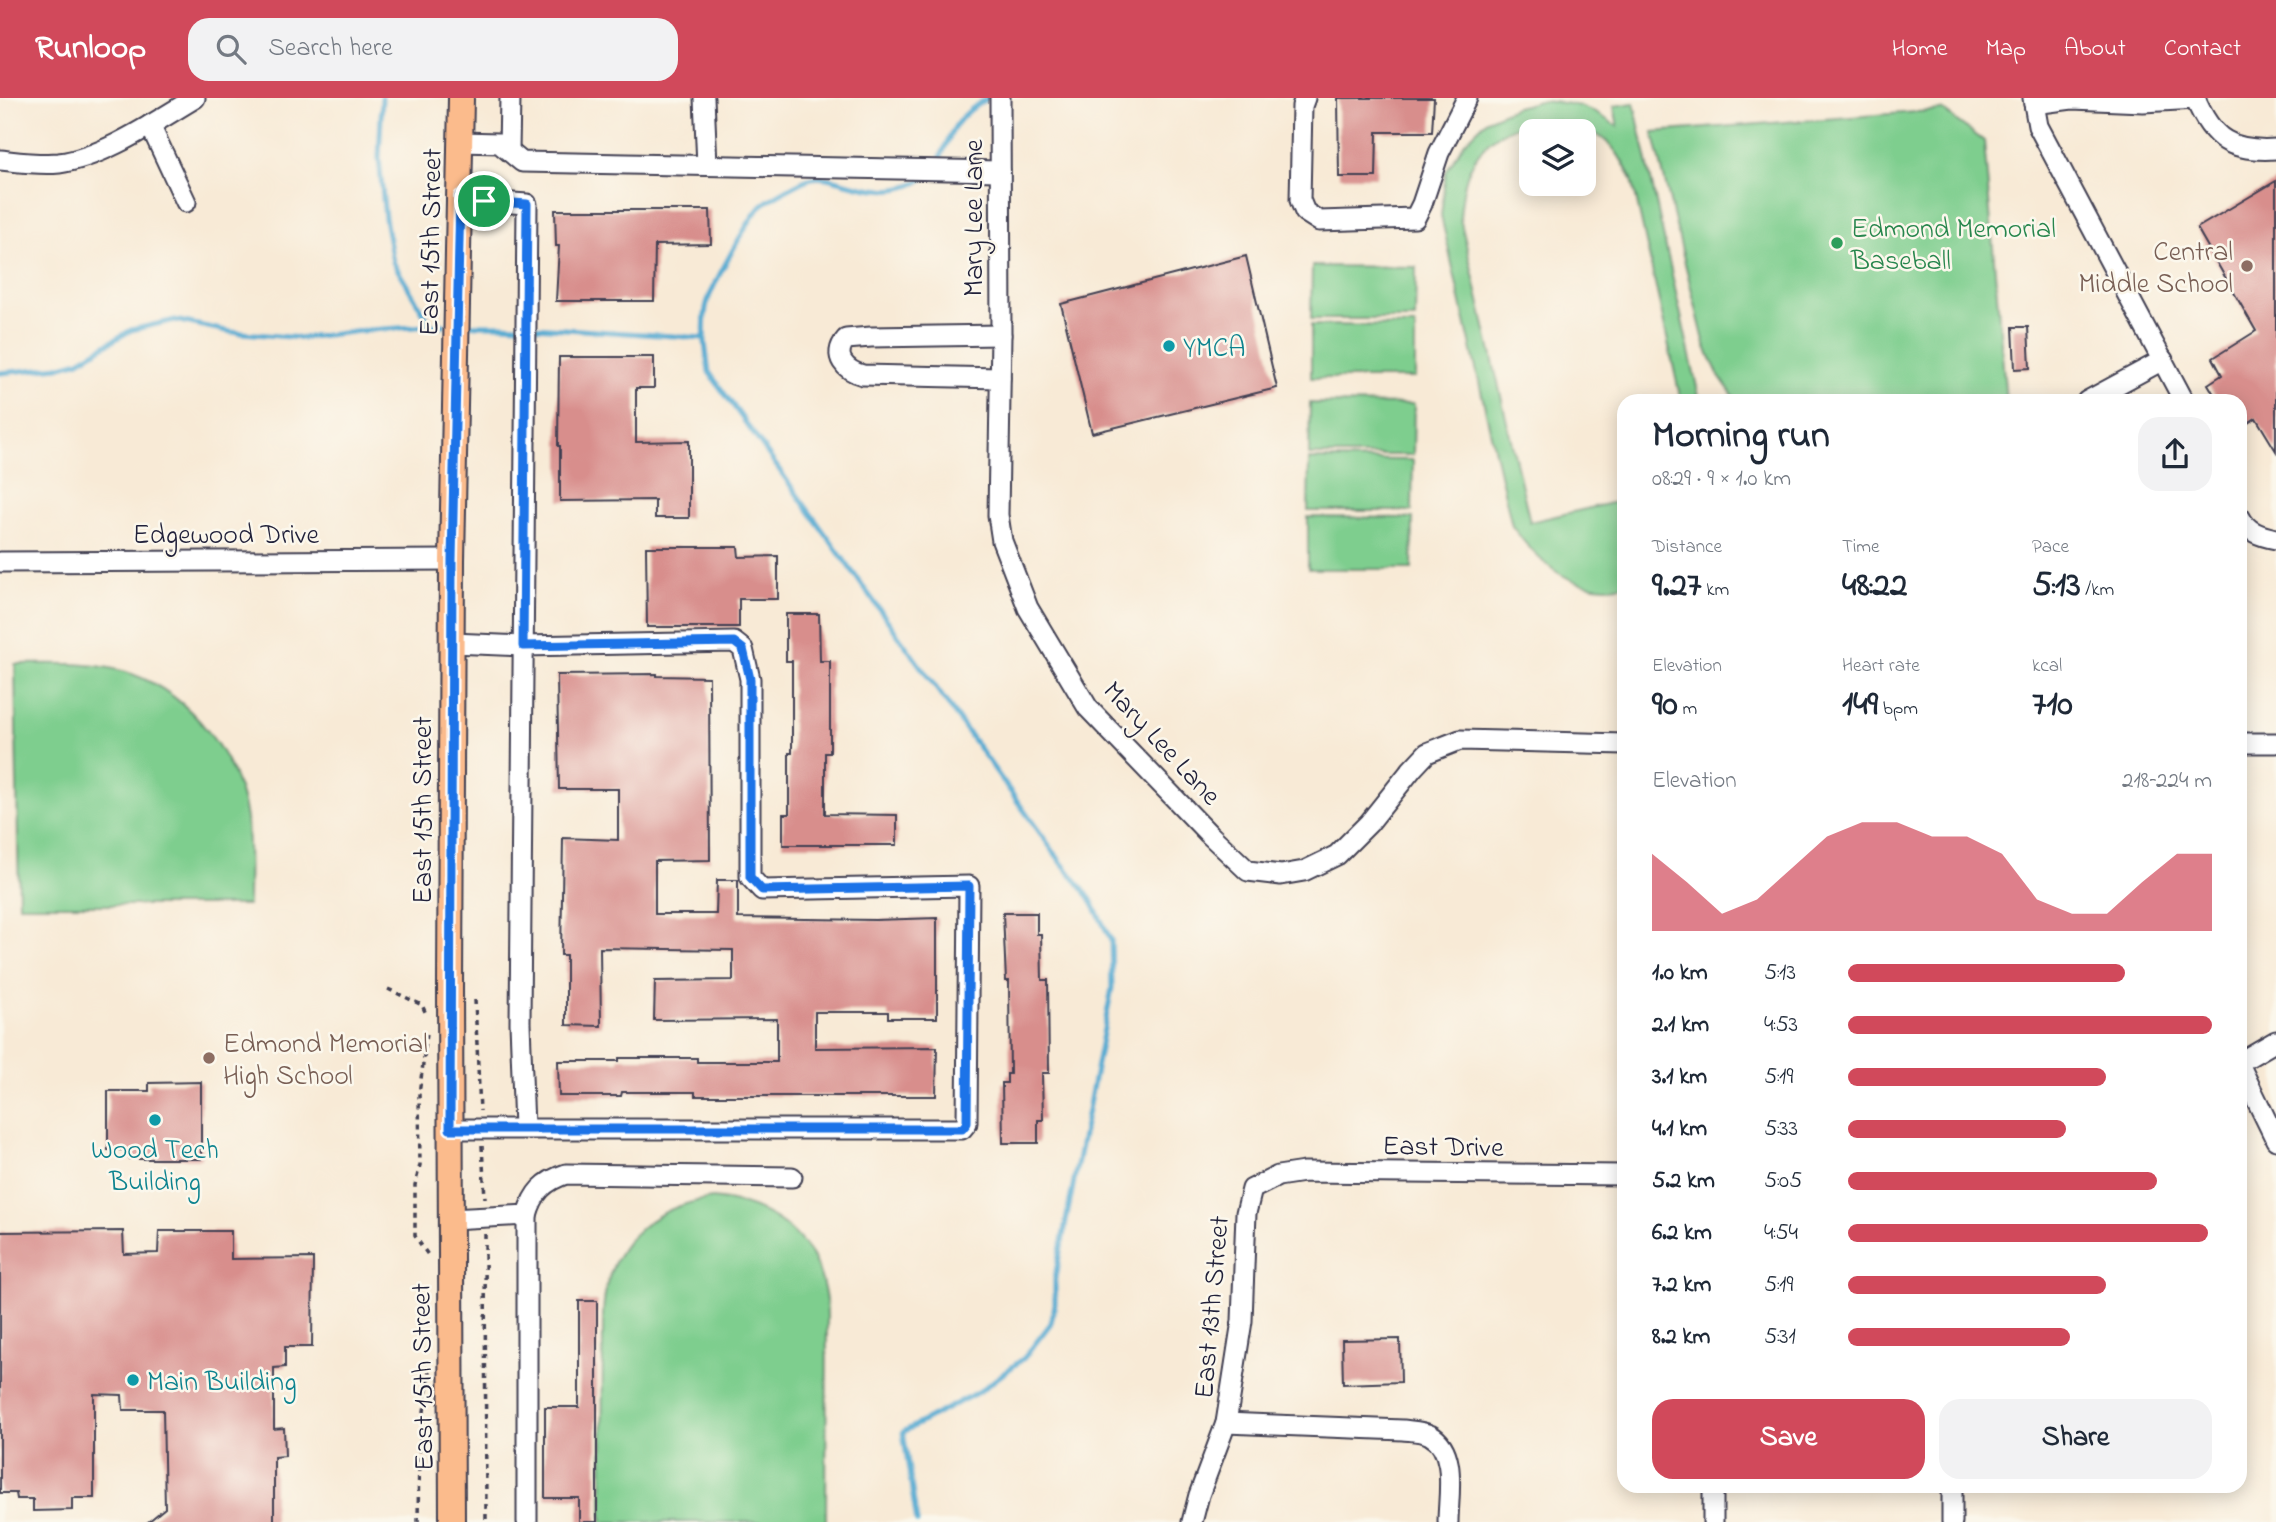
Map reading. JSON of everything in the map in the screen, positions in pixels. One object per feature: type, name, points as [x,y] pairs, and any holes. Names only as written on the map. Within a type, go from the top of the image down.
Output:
[{"type":"main road","name":"East 15th Street","points":[[452,1522],[452,560],[461,98]]},
{"type":"street","points":[[0,160],[59,163],[106,147],[195,98]]},
{"type":"street","points":[[509,149],[510,98]]},
{"type":"street","points":[[704,98],[707,165]]},
{"type":"street","name":"Mary Lee Lane","points":[[1000,98],[998,515],[1002,541],[1028,608],[1088,708],[1248,871],[1281,875],[1304,871],[1337,855],[1369,823],[1427,753],[1445,745],[1460,740],[1617,744]]},
{"type":"street","points":[[1305,98],[1302,106],[1300,200],[1305,212],[1319,221],[1415,218],[1439,153],[1467,98]]},
{"type":"street","points":[[2180,394],[2038,126],[2033,101],[2072,99],[2143,102],[2196,99],[2207,123],[2229,144],[2253,150],[2276,149]]},
{"type":"street","points":[[150,125],[186,202]]},
{"type":"street","points":[[461,142],[499,144],[509,149],[522,162],[1000,171]]},
{"type":"street","points":[[460,196],[484,201],[527,204],[520,1023],[524,1128]]},
{"type":"street","points":[[1000,335],[846,339],[842,344],[840,356],[844,366],[853,373],[863,375],[1000,378]]},
{"type":"street","points":[[2100,394],[2163,360]]},
{"type":"street","points":[[2247,527],[2260,536],[2276,539]]},
{"type":"street","name":"Edgewood Drive","points":[[0,562],[452,560]]},
{"type":"street","points":[[450,1129],[962,1129],[967,1123],[969,886],[762,890],[750,877],[750,679],[743,649],[734,642],[523,646],[452,643]]},
{"type":"street","points":[[2247,743],[2276,743]]},
{"type":"street","points":[[2247,1060],[2276,1041]]},
{"type":"street","points":[[2247,1079],[2276,1140]]},
{"type":"street","name":"East Drive","points":[[1263,1183],[1278,1176],[1304,1172],[1617,1175]]},
{"type":"street","points":[[527,1522],[527,1215],[531,1199],[543,1185],[566,1174],[792,1177]]},
{"type":"street","name":"East 13th Street","points":[[1192,1522],[1199,1495],[1226,1423],[1242,1321],[1246,1213],[1252,1189],[1263,1183]]},
{"type":"street","points":[[450,1219],[527,1215]]},
{"type":"street","points":[[1226,1423],[1404,1430],[1429,1434],[1442,1445],[1449,1467],[1448,1522]]},
{"type":"street","points":[[1713,1493],[1713,1522]]},
{"type":"street","points":[[1952,1493],[1952,1522]]},
{"type":"path","points":[[388,989],[422,1005],[429,1021]]},
{"type":"path","points":[[475,1000],[485,1218],[486,1522]]},
{"type":"path","points":[[427,1034],[419,1094],[420,1165],[415,1185],[415,1236],[428,1253],[430,1261]]},
{"type":"path","points":[[418,1522],[419,1453],[429,1366]]},
{"type":"green space","points":[[1540,101],[1582,107],[1618,127],[1614,106],[1634,103],[1698,394],[1679,394],[1632,179],[1615,150],[1596,134],[1596,119],[1519,119],[1519,126],[1490,141],[1477,156],[1466,178],[1460,218],[1530,522],[1617,502],[1617,586],[1589,585],[1559,574],[1534,553],[1512,526],[1441,216],[1446,172],[1464,143],[1487,120],[1516,107]]},
{"type":"green space","name":"Edmond Memorial Baseball","points":[[1942,110],[1984,141],[2005,394],[1732,394],[1718,374],[1705,345],[1653,132]]},
{"type":"green space","points":[[1312,266],[1416,267],[1415,319],[1311,319]]},
{"type":"green space","points":[[1311,325],[1415,326],[1415,378],[1311,378]]},
{"type":"green space","points":[[1310,403],[1414,404],[1413,455],[1309,455]]},
{"type":"green space","points":[[1309,459],[1413,460],[1412,511],[1308,511]]},
{"type":"green space","points":[[1308,517],[1413,518],[1412,569],[1308,569]]},
{"type":"green space","points":[[15,664],[74,664],[118,670],[154,684],[192,713],[222,752],[241,796],[248,840],[248,905],[19,905]]},
{"type":"green space","points":[[712,1198],[758,1209],[777,1220],[794,1233],[818,1268],[827,1315],[826,1522],[602,1522],[603,1316],[612,1270],[621,1251],[649,1222],[688,1203]]},
{"type":"building","points":[[1338,98],[1434,98],[1432,132],[1377,132],[1376,177],[1339,177]]},
{"type":"building","points":[[2276,181],[2276,451],[2256,418],[2247,424],[2247,394],[2214,394],[2208,384],[2222,375],[2213,358],[2256,331],[2197,228]]},
{"type":"building","points":[[555,210],[710,210],[711,244],[655,245],[654,301],[556,301],[559,246],[556,246]]},
{"type":"building","name":"YMCA","points":[[1246,256],[1277,388],[1092,433],[1061,304]]},
{"type":"building","points":[[2013,327],[2028,327],[2030,368],[2015,369]]},
{"type":"building","points":[[559,357],[654,357],[654,388],[636,388],[636,442],[689,441],[689,518],[655,518],[655,500],[560,501]]},
{"type":"building","points":[[646,547],[738,547],[739,557],[778,556],[778,599],[739,599],[739,627],[647,627]]},
{"type":"building","points":[[786,614],[819,614],[820,661],[830,661],[830,753],[825,753],[825,814],[897,815],[897,845],[783,845],[783,814],[789,814],[789,753],[792,753],[792,661],[786,661]]},
{"type":"building","points":[[657,674],[709,677],[710,860],[655,861],[655,914],[716,914],[717,880],[738,880],[738,918],[937,918],[937,1018],[888,1018],[888,1012],[815,1012],[815,1048],[937,1047],[936,1096],[695,1096],[695,1092],[622,1092],[621,1096],[559,1096],[558,1061],[697,1058],[697,1062],[777,1062],[777,1019],[654,1020],[655,981],[733,980],[733,950],[600,948],[601,1026],[566,1025],[566,955],[561,955],[563,838],[618,840],[618,789],[559,789],[557,675]]},
{"type":"building","points":[[1003,913],[1037,913],[1037,934],[1041,934],[1042,980],[1048,980],[1049,1073],[1042,1073],[1043,1120],[1038,1120],[1038,1143],[1003,1143],[1002,1083],[1007,1083],[1007,1074],[1010,1074],[1009,981],[1006,981]]},
{"type":"building","name":"Wood Tech Building","points":[[201,1082],[201,1159],[129,1159],[129,1150],[108,1150],[108,1091],[149,1091],[149,1083]]},
{"type":"building","name":"Main Building","points":[[123,1231],[124,1254],[158,1253],[159,1231],[231,1231],[231,1259],[313,1258],[312,1347],[285,1347],[285,1367],[274,1368],[274,1429],[284,1428],[285,1456],[274,1457],[274,1522],[148,1522],[165,1508],[163,1410],[123,1410],[122,1395],[94,1394],[94,1498],[72,1498],[72,1510],[33,1511],[33,1499],[17,1499],[16,1493],[0,1493],[0,1232]]},
{"type":"building","points":[[579,1301],[597,1301],[597,1522],[579,1522],[579,1498],[545,1498],[545,1407],[579,1407]]},
{"type":"building","points":[[1400,1339],[1401,1382],[1343,1384],[1342,1340]]},
{"type":"waterway","points":[[382,98],[379,158],[393,262],[430,324]]},
{"type":"waterway","points":[[938,164],[961,118],[988,98]]},
{"type":"waterway","points":[[917,1522],[903,1432],[980,1391],[1024,1358],[1051,1323],[1055,1304],[1055,1277],[1112,988],[1111,940],[1090,898],[1061,862],[709,372],[704,324],[708,299],[721,271],[748,223],[766,202],[799,183],[814,178],[828,178],[867,188],[888,190],[908,186],[927,176]]},
{"type":"waterway","points":[[0,373],[58,367],[79,361],[131,330],[175,320],[231,332],[301,338],[444,325]]},
{"type":"waterway","points":[[469,325],[704,338]]},
{"type":"place","name":"Edmond Memorial Baseball","points":[[1837,243]]},
{"type":"place","name":"Central Middle School","points":[[2247,266]]},
{"type":"place","name":"YMCA","points":[[1169,346]]},
{"type":"place","name":"Edmond Memorial High School","points":[[209,1058]]},
{"type":"place","name":"Wood Tech Building","points":[[155,1120]]},
{"type":"place","name":"Main Building","points":[[133,1380]]},
{"type":"route","points":[[460,196],[484,201],[527,204],[523,646],[734,642],[743,649],[750,679],[750,877],[762,890],[969,886],[967,1123],[962,1129],[450,1129],[452,560],[460,196]]}]
